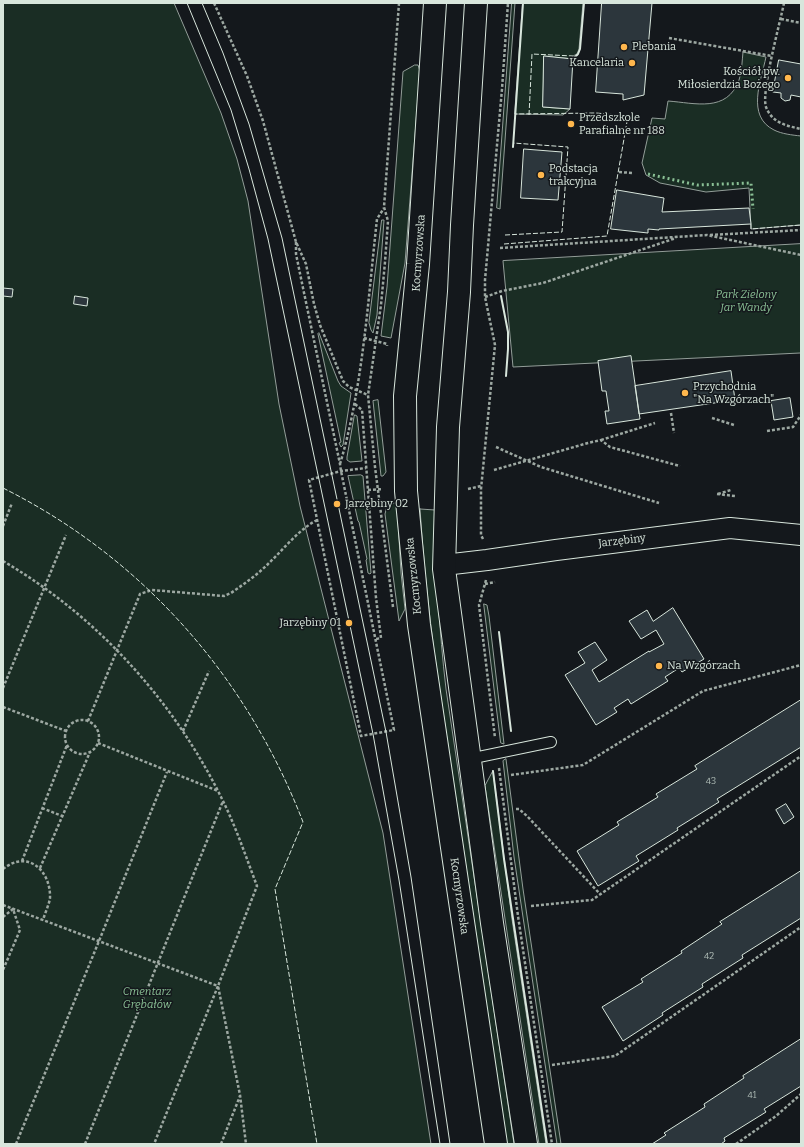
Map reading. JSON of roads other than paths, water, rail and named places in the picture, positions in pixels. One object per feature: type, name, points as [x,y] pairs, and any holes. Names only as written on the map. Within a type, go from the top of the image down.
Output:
[{"type":"main road","name":"Kocmyrzowska","points":[[435,3],[418,264],[406,396],[406,491],[419,625],[496,1144]]},
{"type":"main road","points":[[476,3],[459,292],[448,427],[444,565],[493,931],[526,1144]]},
{"type":"street","name":"Jarzębiny","points":[[444,565],[730,528],[801,535]]},
{"type":"lane","points":[[469,759],[551,742]]},
{"type":"tram line","points":[[187,3],[231,110],[268,239],[373,734],[399,880],[440,1144]]},
{"type":"tram line","points":[[202,3],[223,53],[249,124],[282,238],[386,732],[411,877],[450,1144]]},
{"type":"place","name":"Plebania","points":[[624,47]]},
{"type":"place","name":"Kancelaria","points":[[632,63]]},
{"type":"place","name":"Kościół pw. Miłosierdzia Bożego","points":[[788,78]]},
{"type":"place","name":"Przedszkole Parafialne nr 188","points":[[571,124]]},
{"type":"place","name":"Podstacja trakcyjna","points":[[541,175]]},
{"type":"place","name":"Przychodnia \"Na Wzgórzach\"","points":[[685,393]]},
{"type":"place","name":"Jarzębiny 02","points":[[337,504]]},
{"type":"place","name":"Jarzębiny 01","points":[[349,623]]},
{"type":"place","name":"Na Wzgórzach","points":[[659,666]]},
{"type":"park label","name":"Park Zielony Jar Wandy","points":[[746,301]]},
{"type":"park label","name":"Cmentarz Grębałów","points":[[147,998]]}]
